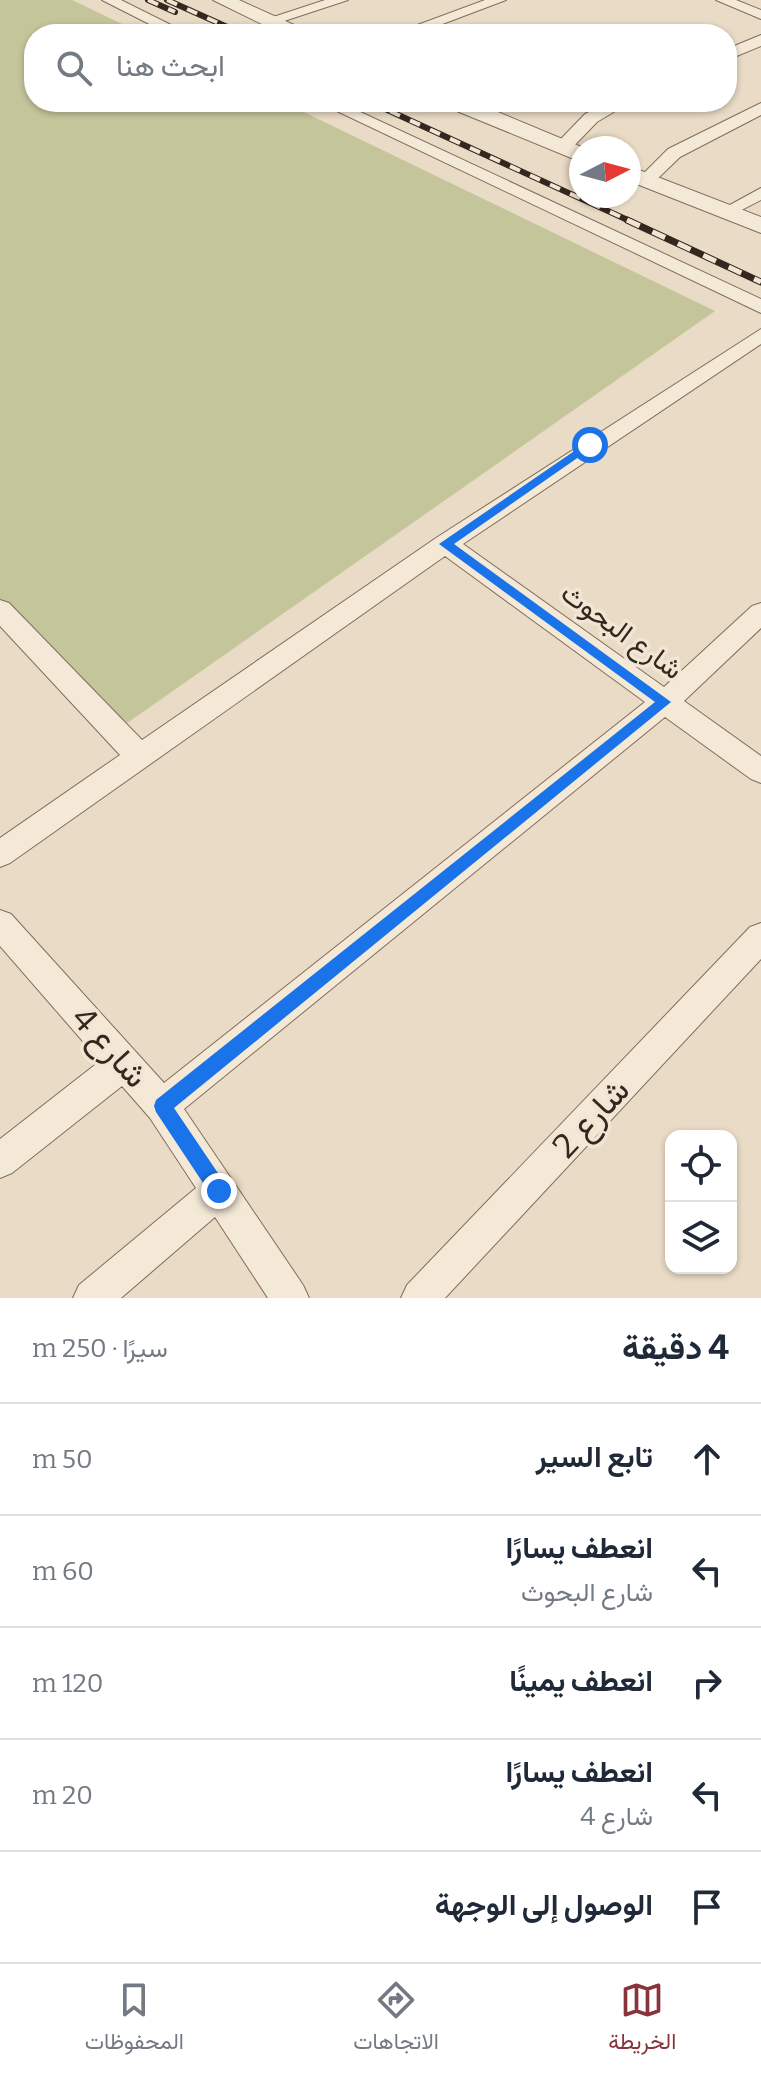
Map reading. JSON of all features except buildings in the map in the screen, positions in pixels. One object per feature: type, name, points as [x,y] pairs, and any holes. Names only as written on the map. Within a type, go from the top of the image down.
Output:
[{"type":"street","points":[[109,0],[160,24]]},
{"type":"street","points":[[223,0],[276,24]]},
{"type":"street","points":[[269,21],[341,0]]},
{"type":"street","points":[[430,24],[499,0]]},
{"type":"street","points":[[729,1],[761,15]]},
{"type":"street","points":[[737,51],[761,40]]},
{"type":"street","points":[[641,175],[674,153],[761,108]]},
{"type":"street","points":[[347,112],[761,307]]},
{"type":"street","points":[[479,112],[569,150]]},
{"type":"street","points":[[581,136],[591,118],[603,112]]},
{"type":"street","points":[[641,178],[761,226]]},
{"type":"street","points":[[726,212],[761,193]]},
{"type":"street","points":[[0,854],[445,544],[760,337]]},
{"type":"street","name":"شارع البحوث","points":[[445,544],[761,771]]},
{"type":"street","points":[[0,610],[138,755]]},
{"type":"street","points":[[162,1106],[665,702],[761,613]]},
{"type":"street","name":"شارع 4","points":[[0,924],[162,1106],[290,1298]]},
{"type":"street","name":"شارع 2","points":[[420,1298],[761,937]]},
{"type":"street","points":[[0,1161],[124,1063]]},
{"type":"street","points":[[92,1298],[219,1191]]},
{"type":"green space","points":[[0,0],[72,0],[122,24],[24,24],[24,112],[304,112],[715,311],[120,728],[0,607]]},
{"type":"railway","points":[[148,0],[175,12]]},
{"type":"railway","points":[[167,0],[221,24]]},
{"type":"railway","points":[[392,112],[632,222]]},
{"type":"railway","points":[[627,220],[761,282]]},
{"type":"route","points":[[219,1191],[162,1106],[665,702],[445,544],[590,445]]}]
